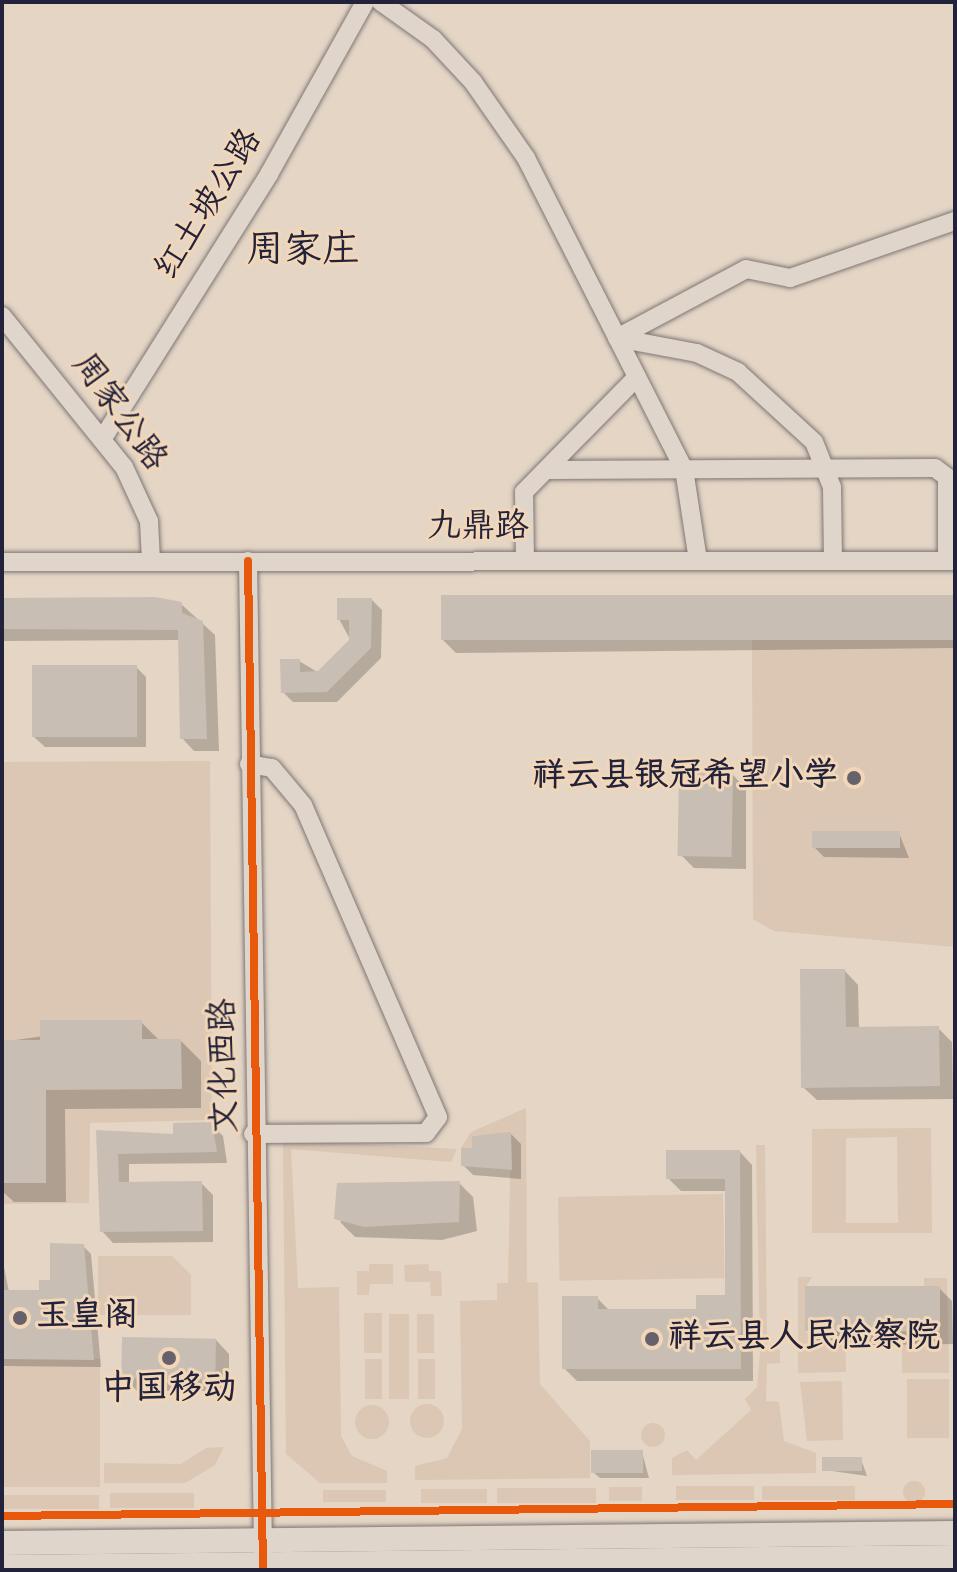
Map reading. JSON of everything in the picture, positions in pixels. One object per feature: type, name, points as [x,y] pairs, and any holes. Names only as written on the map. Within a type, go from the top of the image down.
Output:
[{"type":"main road","points":[[2,1567],[955,1533]]},
{"type":"main road","points":[[2,1543],[263,1558],[955,1557]]},
{"type":"street","name":"红土坡公路","points":[[103,438],[269,174],[365,2]]},
{"type":"street","points":[[381,2],[433,39],[473,82],[526,158],[684,469],[698,561]]},
{"type":"street","points":[[617,338],[746,269],[790,278],[955,221]]},
{"type":"street","name":"周家公路","points":[[2,316],[103,438],[140,496],[151,561]]},
{"type":"street","points":[[617,338],[697,353],[738,372],[814,442],[827,469],[833,561]]},
{"type":"street","points":[[525,561],[524,492],[637,377]]},
{"type":"street","points":[[547,470],[827,469],[945,472],[951,561]]},
{"type":"street","name":"文化西路","points":[[248,561],[253,1134],[263,1558]]},
{"type":"street","name":"九鼎路","points":[[2,562],[951,561]]},
{"type":"street","points":[[249,764],[272,768],[303,805],[438,1117],[426,1133],[253,1134]]},
{"type":"shaded area","name":"祥云县银冠希望小学","points":[[955,637],[955,947],[774,931],[753,919],[752,638]]},
{"type":"shaded area","points":[[210,761],[212,1120],[90,1123],[89,1203],[2,1204],[2,762]]},
{"type":"shaded area","points":[[526,1108],[527,1282],[538,1283],[540,1384],[590,1441],[590,1478],[415,1480],[415,1466],[447,1458],[462,1429],[460,1301],[497,1300],[497,1283],[508,1283],[511,1133],[472,1136],[472,1148],[461,1148],[471,1132]]},
{"type":"shaded area","points":[[931,1128],[932,1233],[812,1233],[812,1129]],"holes":[[[897,1137],[898,1223],[846,1223],[846,1138]]]},
{"type":"shaded area","points":[[283,1140],[457,1149],[451,1162],[291,1149],[298,1288],[339,1287],[341,1436],[352,1456],[387,1471],[387,1483],[320,1483],[286,1454]]},
{"type":"shaded area","points":[[756,1145],[765,1145],[767,1349],[780,1350],[780,1363],[767,1364],[766,1401],[779,1402],[784,1441],[816,1453],[816,1473],[672,1475],[672,1458],[687,1450],[696,1460],[751,1410],[745,1399],[757,1387],[760,1354]]},
{"type":"shaded area","points":[[723,1194],[724,1278],[559,1281],[558,1197]]},
{"type":"shaded area","points":[[98,1256],[172,1256],[191,1275],[191,1315],[98,1315]]},
{"type":"shaded area","points":[[369,1264],[393,1264],[393,1284],[370,1284],[369,1295],[357,1295],[357,1271],[369,1271]]},
{"type":"shaded area","points":[[428,1264],[429,1271],[441,1271],[442,1296],[431,1296],[430,1282],[405,1282],[404,1265]]},
{"type":"shaded area","points":[[798,1277],[812,1277],[805,1288],[806,1333],[845,1332],[846,1372],[798,1373]]},
{"type":"shaded area","points":[[924,1278],[947,1278],[949,1373],[902,1373],[902,1332],[940,1331],[939,1286],[924,1286]]},
{"type":"shaded area","points":[[364,1313],[382,1313],[382,1353],[364,1353]]},
{"type":"shaded area","points":[[389,1314],[409,1314],[409,1399],[389,1399]]},
{"type":"shaded area","points":[[417,1314],[434,1314],[434,1353],[417,1353]]},
{"type":"shaded area","points":[[2,1359],[100,1359],[100,1487],[2,1487]]},
{"type":"shaded area","points":[[365,1359],[382,1359],[382,1399],[365,1399]]},
{"type":"shaded area","points":[[418,1359],[435,1359],[435,1399],[418,1399]]},
{"type":"shaded area","points":[[907,1379],[949,1379],[949,1438],[907,1438]]},
{"type":"shaded area","points":[[842,1381],[843,1440],[807,1441],[800,1382]]},
{"type":"shaded area","points":[[427,1404],[439,1409],[444,1421],[439,1433],[427,1438],[415,1433],[410,1421],[415,1409]]},
{"type":"shaded area","points":[[372,1405],[384,1410],[389,1422],[384,1434],[372,1439],[360,1434],[355,1422],[360,1410]]},
{"type":"shaded area","points":[[653,1423],[664,1430],[665,1435],[658,1446],[653,1447],[642,1440],[641,1435],[648,1424]]},
{"type":"shaded area","points":[[224,1447],[215,1465],[185,1483],[104,1483],[104,1463],[181,1464],[206,1448]]},
{"type":"shaded area","points":[[914,1481],[922,1484],[925,1492],[922,1500],[914,1503],[906,1500],[903,1492],[906,1484]]},
{"type":"shaded area","points":[[676,1486],[754,1486],[754,1500],[676,1500]]},
{"type":"shaded area","points":[[762,1486],[855,1486],[855,1500],[762,1500]]},
{"type":"shaded area","points":[[609,1487],[642,1487],[642,1501],[609,1501]]},
{"type":"shaded area","points":[[497,1488],[596,1488],[596,1503],[497,1503]]},
{"type":"shaded area","points":[[421,1489],[487,1489],[487,1503],[421,1503]]},
{"type":"shaded area","points":[[323,1490],[386,1490],[386,1502],[323,1502]]},
{"type":"shaded area","points":[[110,1493],[194,1493],[194,1508],[110,1508]]},
{"type":"shaded area","points":[[2,1495],[99,1495],[99,1509],[2,1509]]},
{"type":"building","points":[[441,595],[955,595],[955,640],[441,640]]},
{"type":"building","points":[[155,597],[182,602],[182,613],[203,621],[207,739],[180,739],[178,630],[2,629],[2,598]]},
{"type":"building","points":[[337,598],[372,598],[371,648],[327,692],[281,693],[280,659],[300,659],[300,672],[318,671],[349,640],[349,620],[337,620]]},
{"type":"building","points":[[32,665],[137,665],[137,737],[32,737]]},
{"type":"building","points":[[679,772],[733,773],[732,857],[678,856]]},
{"type":"building","points":[[812,831],[900,831],[900,848],[812,848]]},
{"type":"building","points":[[800,969],[845,969],[846,1027],[939,1026],[940,1086],[801,1088]]},
{"type":"building","points":[[40,1020],[142,1020],[142,1039],[181,1039],[182,1089],[46,1090],[46,1183],[2,1183],[2,1040],[40,1040]]},
{"type":"building","points":[[212,1122],[217,1152],[118,1154],[119,1182],[202,1181],[203,1231],[100,1232],[96,1130],[173,1134],[173,1123]]},
{"type":"building","points":[[511,1132],[512,1170],[461,1166],[461,1148],[472,1148],[472,1136]]},
{"type":"building","name":"祥云县人民检察院","points":[[666,1150],[740,1150],[741,1369],[562,1369],[562,1296],[598,1296],[598,1309],[696,1309],[696,1295],[725,1295],[725,1179],[666,1179]]},
{"type":"building","points":[[460,1181],[459,1222],[364,1227],[334,1219],[337,1183]]},
{"type":"building","points":[[50,1243],[84,1244],[94,1360],[2,1359],[2,1290],[39,1290],[39,1280],[50,1280]]},
{"type":"building","points":[[805,1286],[940,1286],[940,1331],[805,1331]]},
{"type":"building","name":"中国移动","points":[[122,1337],[216,1339],[215,1380],[121,1378]]},
{"type":"building","points":[[591,1450],[643,1450],[643,1473],[591,1473]]},
{"type":"building","points":[[822,1457],[862,1457],[862,1471],[822,1471]]},
{"type":"cycle path","points":[[248,561],[263,1570]]},
{"type":"cycle path","points":[[2,1516],[955,1504]]},
{"type":"place","name":"祥云县银冠希望小学","points":[[854,778]]},
{"type":"place","name":"玉皇阁","points":[[20,1318]]},
{"type":"place","name":"祥云县人民检察院","points":[[652,1339]]},
{"type":"place","name":"中国移动","points":[[169,1358]]},
{"type":"district","name":"周家庄","points":[[303,253]]}]
